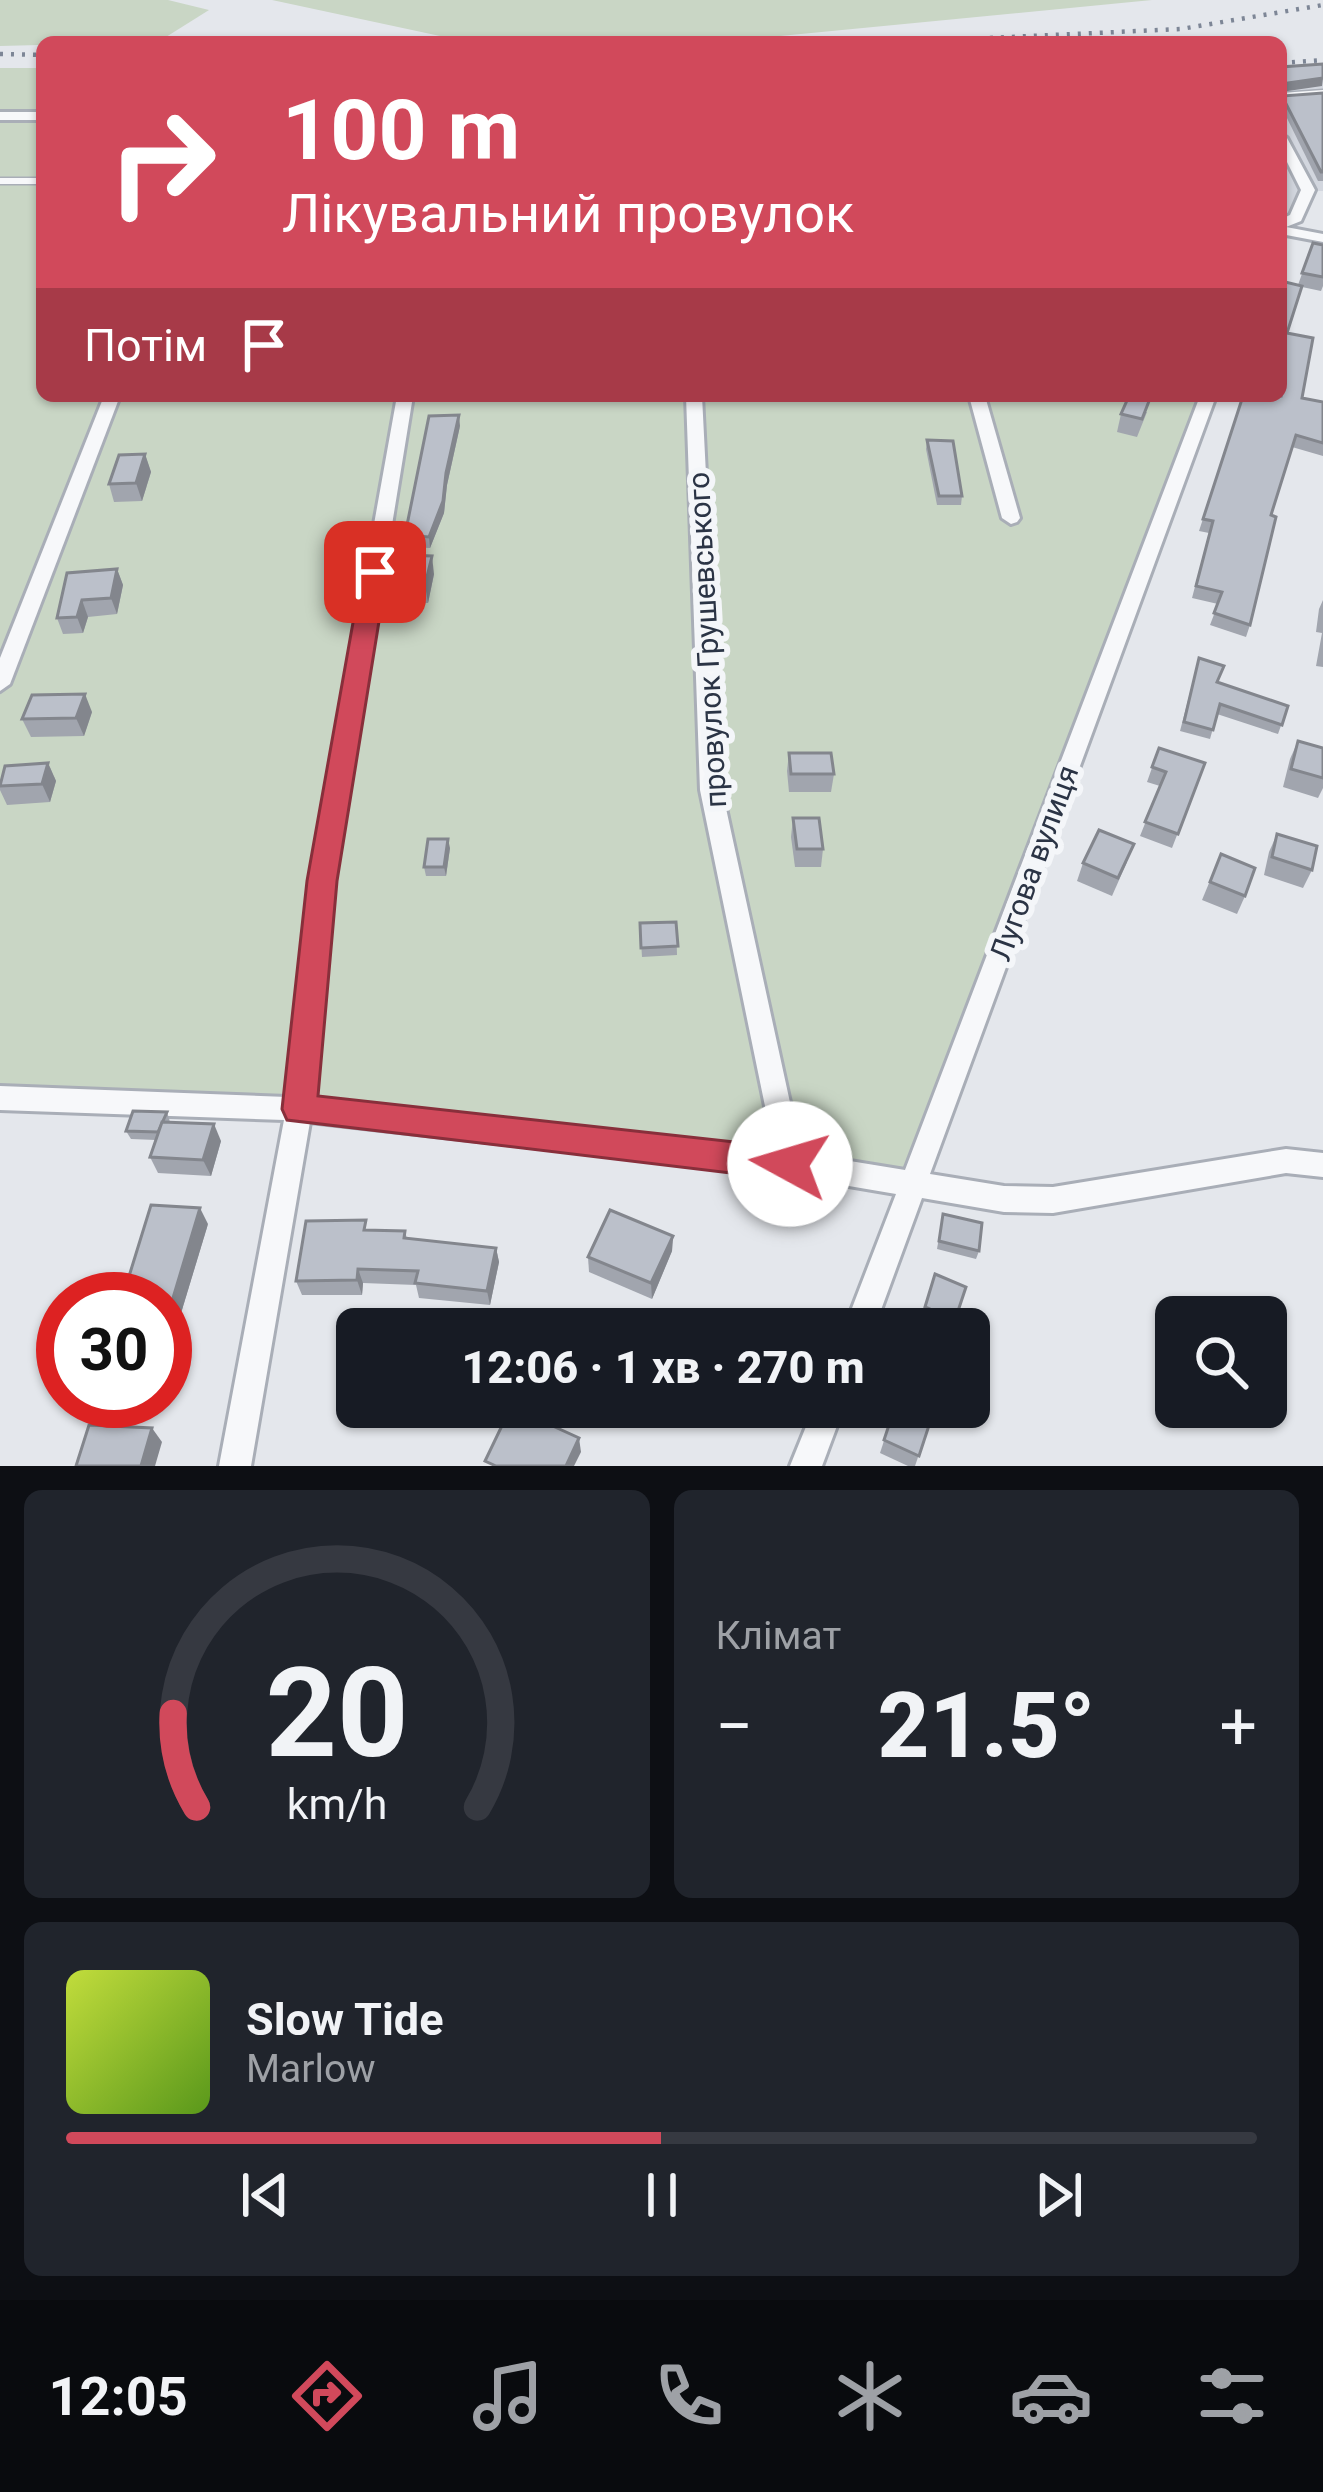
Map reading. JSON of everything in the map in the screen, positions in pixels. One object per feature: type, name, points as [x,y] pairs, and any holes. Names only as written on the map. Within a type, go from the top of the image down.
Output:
[{"type":"street","points":[[0,116],[36,116]]},
{"type":"street","points":[[1287,147],[1316,190],[1287,223]]},
{"type":"street","points":[[1287,229],[1323,238]]},
{"type":"street","points":[[0,684],[110,402]]},
{"type":"street","points":[[235,1466],[299,1109],[322,881],[404,402]]},
{"type":"street","name":"провулок Грушевського","points":[[694,402],[711,790],[790,1164]]},
{"type":"street","points":[[979,402],[1011,518]]},
{"type":"street","name":"Лугова вулиця","points":[[867,1308],[1206,402]]},
{"type":"street","points":[[0,1098],[299,1109],[790,1164],[1004,1199],[1053,1200],[1286,1161],[1323,1165]]},
{"type":"street","points":[[806,1466],[821,1428]]},
{"type":"lane","points":[[1287,95],[1323,92]]},
{"type":"lane","points":[[0,182],[36,181]]},
{"type":"shaded area","points":[[1323,64],[1323,191],[1308,191],[1296,218],[1287,222],[1287,66]]},
{"type":"green space","points":[[0,0],[168,0],[209,10],[168,36],[36,36],[36,45],[0,46]]},
{"type":"green space","points":[[272,0],[1152,0],[779,36],[440,36]]},
{"type":"green space","points":[[0,68],[36,68],[36,402],[1206,402],[916,1183],[512,1137],[0,1098]]},
{"type":"building","points":[[1323,64],[1323,78],[1287,83],[1287,67]]},
{"type":"building","points":[[1323,93],[1323,172],[1287,106],[1287,96]]},
{"type":"building","points":[[1313,243],[1323,245],[1323,277],[1302,273]]},
{"type":"building","points":[[1287,282],[1302,286],[1287,333]]},
{"type":"building","points":[[1287,333],[1313,338],[1302,398],[1323,402],[1323,443],[1296,435],[1271,515],[1276,517],[1250,625],[1214,613],[1222,592],[1196,586],[1213,521],[1203,519],[1241,402],[1287,402]]},
{"type":"building","points":[[1126,402],[1149,402],[1142,419],[1121,414]]},
{"type":"building","points":[[459,415],[443,501],[429,537],[405,535],[429,416]]},
{"type":"building","points":[[927,440],[953,441],[962,496],[939,496]]},
{"type":"building","points":[[145,454],[136,483],[109,484],[119,455]]},
{"type":"building","points":[[402,555],[432,556],[425,585],[395,584]]},
{"type":"building","points":[[117,569],[111,598],[82,600],[77,617],[57,618],[67,573]]},
{"type":"building","points":[[1199,658],[1224,666],[1217,682],[1288,706],[1282,725],[1220,704],[1213,730],[1184,722]]},
{"type":"building","points":[[85,694],[76,718],[22,719],[32,695]]},
{"type":"building","points":[[1298,741],[1323,748],[1323,778],[1291,769]]},
{"type":"building","points":[[1159,748],[1205,763],[1178,834],[1145,822],[1166,772],[1152,767]]},
{"type":"building","points":[[789,753],[831,753],[834,774],[791,774]]},
{"type":"building","points":[[48,763],[42,784],[0,786],[5,766]]},
{"type":"building","points":[[793,818],[819,818],[823,849],[797,849]]},
{"type":"building","points":[[1099,830],[1134,844],[1118,878],[1083,863]]},
{"type":"building","points":[[1277,834],[1317,846],[1312,870],[1272,857]]},
{"type":"building","points":[[428,839],[448,839],[444,867],[424,867]]},
{"type":"building","points":[[1221,854],[1255,868],[1245,896],[1210,882]]},
{"type":"building","points":[[676,922],[678,946],[641,948],[640,923]]},
{"type":"building","points":[[133,1111],[167,1112],[158,1132],[126,1131]]},
{"type":"building","points":[[162,1122],[214,1124],[203,1160],[150,1157]]},
{"type":"building","points":[[151,1205],[200,1208],[181,1272],[130,1272]]},
{"type":"building","points":[[610,1210],[673,1236],[651,1283],[588,1257]]},
{"type":"building","points":[[943,1214],[982,1223],[979,1251],[939,1241]]},
{"type":"building","points":[[366,1220],[364,1230],[405,1231],[404,1238],[496,1248],[487,1291],[415,1283],[418,1271],[358,1269],[357,1280],[296,1281],[306,1221]]},
{"type":"building","points":[[935,1274],[966,1287],[959,1308],[925,1307]]},
{"type":"building","points":[[88,1428],[152,1428],[141,1466],[76,1466]]},
{"type":"building","points":[[501,1428],[557,1428],[579,1438],[566,1466],[496,1466],[485,1461]]},
{"type":"building","points":[[888,1428],[928,1428],[919,1456],[884,1440]]},
{"type":"railway","points":[[1031,36],[1181,29],[1323,5]]},
{"type":"railway","points":[[0,54],[36,55]]},
{"type":"railway","points":[[1287,63],[1323,60]]},
{"type":"route","points":[[375,572],[322,881],[299,1109],[512,1137],[790,1164]]}]
